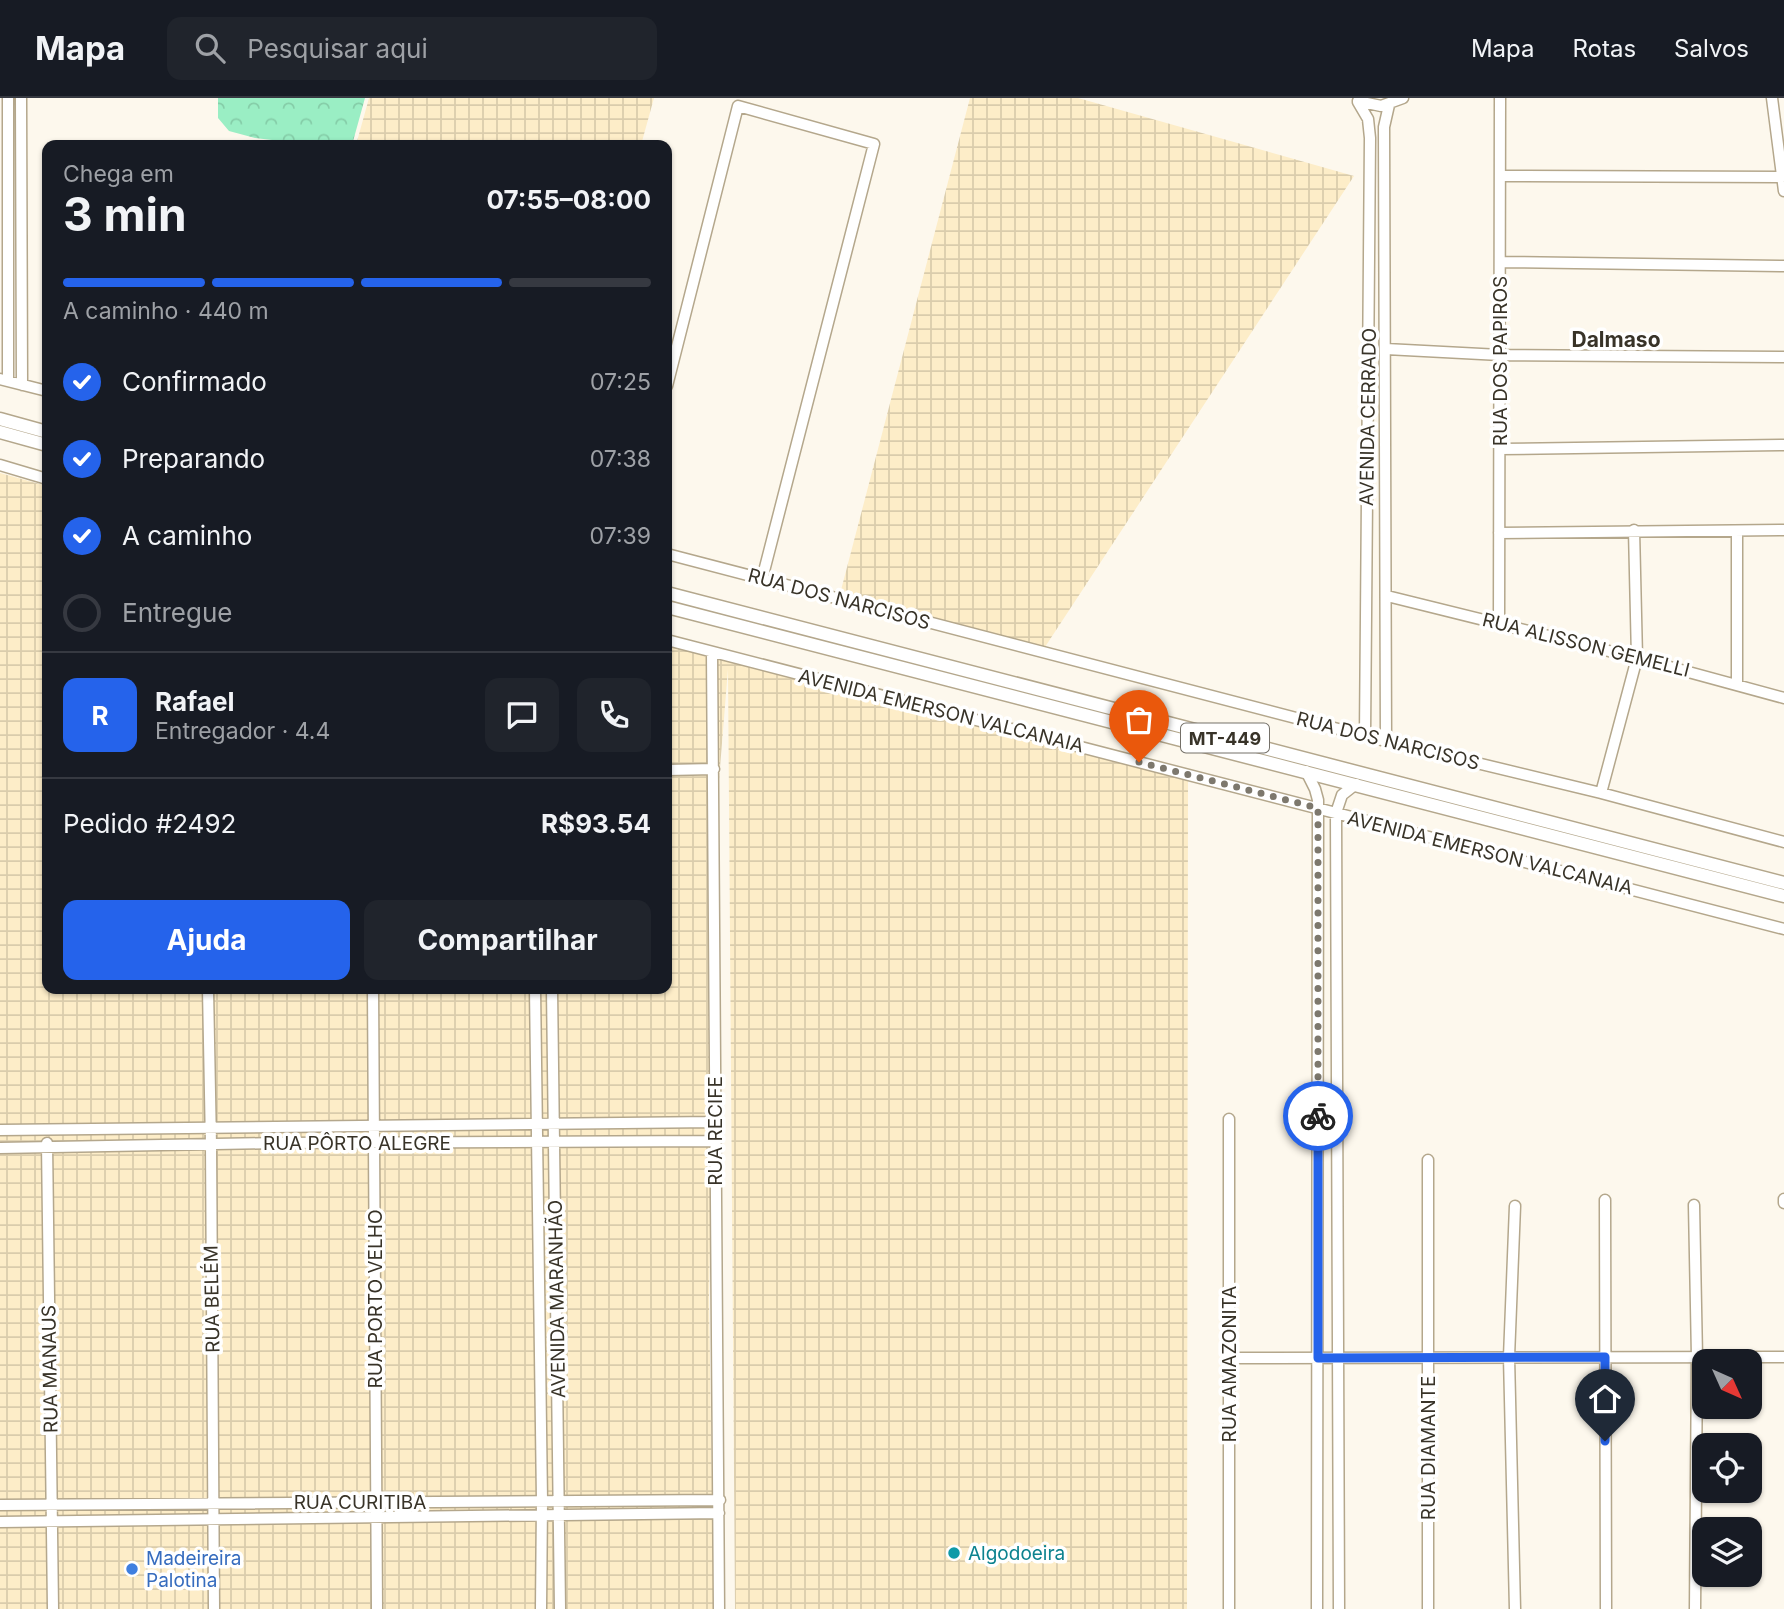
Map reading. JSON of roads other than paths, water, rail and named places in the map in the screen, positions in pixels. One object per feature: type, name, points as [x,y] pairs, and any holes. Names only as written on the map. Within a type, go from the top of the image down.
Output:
[{"type":"main road","points":[[0,419],[42,431]]},
{"type":"main road","points":[[0,432],[42,444]]},
{"type":"main road","name":"MT-449","points":[[672,594],[1784,883]]},
{"type":"main road","name":"MT-449","points":[[672,608],[1784,896]]},
{"type":"street","points":[[8,98],[4,126],[4,380],[42,390]]},
{"type":"street","points":[[21,98],[22,384]]},
{"type":"street","points":[[1355,100],[1373,106],[1389,105],[1403,98]]},
{"type":"street","name":"RUA DOS PAPIROS","points":[[1499,624],[1500,98]]},
{"type":"street","points":[[1772,98],[1784,191]]},
{"type":"street","name":"AVENIDA CERRADO","points":[[1355,100],[1368,119],[1370,138],[1365,736]]},
{"type":"street","name":"AVENIDA CERRADO","points":[[1385,741],[1387,596],[1384,127],[1389,105]]},
{"type":"street","points":[[672,366],[738,106],[874,144],[762,579]]},
{"type":"street","points":[[4,126],[21,132]]},
{"type":"street","points":[[4,138],[21,132]]},
{"type":"street","points":[[1500,176],[1782,177]]},
{"type":"street","points":[[1500,262],[1784,265]]},
{"type":"street","points":[[1386,349],[1500,355],[1784,357]]},
{"type":"street","points":[[1500,449],[1784,445]]},
{"type":"street","points":[[0,465],[42,478]]},
{"type":"street","points":[[1601,793],[1637,657],[1634,530]]},
{"type":"street","points":[[1499,533],[1784,530]]},
{"type":"street","points":[[1737,531],[1737,683]]},
{"type":"street","name":"RUA DOS NARCISOS","points":[[672,555],[1784,842]]},
{"type":"street","name":"RUA ALISSON GEMELLI","points":[[1387,596],[1637,657],[1784,698]]},
{"type":"street","name":"AVENIDA EMERSON VALCANAIA","points":[[672,641],[1784,929]]},
{"type":"street","name":"RUA RECIFE","points":[[712,653],[719,1609]]},
{"type":"street","points":[[672,770],[714,769]]},
{"type":"street","points":[[1306,771],[1315,789],[1318,808],[1317,1609]]},
{"type":"street","points":[[1339,1609],[1336,813],[1342,794],[1356,784]]},
{"type":"street","name":"RUA BELÉM","points":[[208,994],[214,1609]]},
{"type":"street","name":"RUA PORTO VELHO","points":[[373,994],[377,1609]]},
{"type":"street","name":"AVENIDA MARANHÃO","points":[[535,994],[541,1609]]},
{"type":"street","name":"AVENIDA MARANHÃO","points":[[552,994],[561,1609]]},
{"type":"street","name":"RUA AMAZONITA","points":[[1229,1119],[1229,1609]]},
{"type":"street","name":"RUA PÔRTO ALEGRE","points":[[0,1130],[714,1122]]},
{"type":"street","points":[[275,1126],[276,1143]]},
{"type":"street","points":[[115,1129],[115,1146]]},
{"type":"street","name":"RUA MANAUS","points":[[47,1130],[52,1609]]},
{"type":"street","name":"RUA PÔRTO ALEGRE","points":[[0,1148],[276,1143],[714,1141]]},
{"type":"street","name":"RUA DIAMANTE","points":[[1428,1160],[1428,1609]]},
{"type":"street","points":[[1605,1200],[1606,1609]]},
{"type":"street","points":[[1695,1205],[1697,1349]]},
{"type":"street","points":[[1515,1206],[1509,1357],[1516,1609]]},
{"type":"street","points":[[1229,1358],[1692,1357]]},
{"type":"street","points":[[1762,1357],[1784,1357]]},
{"type":"street","points":[[1695,1609],[1697,1419]]},
{"type":"street","name":"RUA CURITIBA","points":[[0,1505],[720,1500]]},
{"type":"street","name":"RUA CURITIBA","points":[[0,1522],[719,1513]]},
{"type":"place","name":"Algodoeira","points":[[954,1553]]},
{"type":"place","name":"Madeireira Palotina","points":[[132,1569]]},
{"type":"district","name":"Dalmaso","points":[[1616,339]]}]
